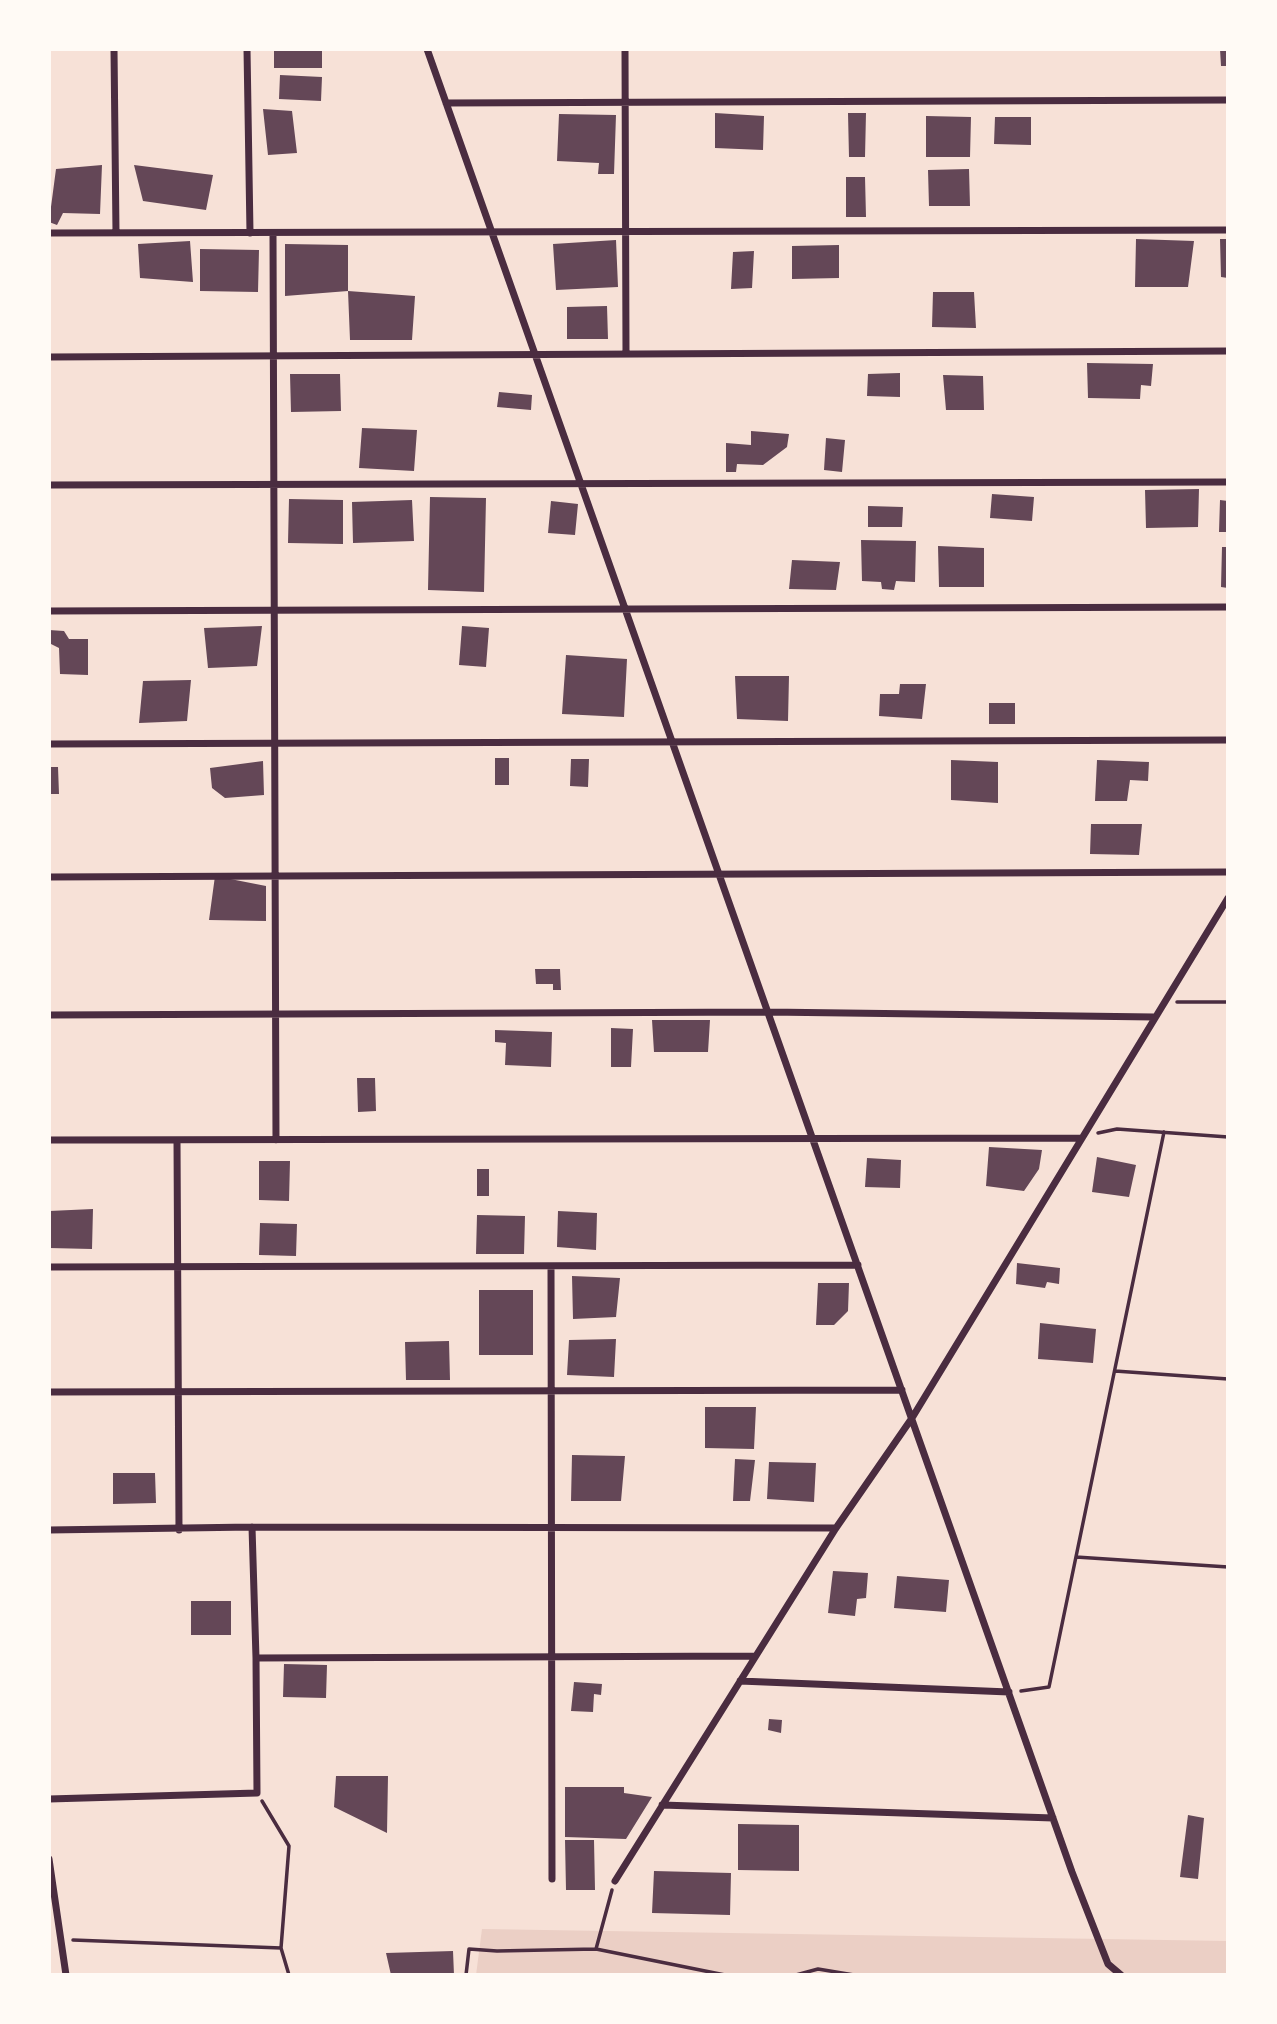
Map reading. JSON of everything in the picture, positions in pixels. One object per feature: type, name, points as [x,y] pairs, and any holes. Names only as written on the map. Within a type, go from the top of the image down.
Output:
[{"type":"street","points":[[114,49],[116,233]]},
{"type":"street","points":[[247,49],[250,233]]},
{"type":"street","points":[[427,49],[1053,1818],[1108,1964],[1121,1975]]},
{"type":"street","points":[[625,49],[626,354]]},
{"type":"street","points":[[446,103],[1228,100]]},
{"type":"street","points":[[49,233],[1228,230]]},
{"type":"street","points":[[273,233],[276,1140]]},
{"type":"street","points":[[49,356],[1228,351]]},
{"type":"street","points":[[49,485],[1228,482]]},
{"type":"street","points":[[49,611],[1228,607]]},
{"type":"street","points":[[49,744],[1228,740]]},
{"type":"street","points":[[49,877],[1228,872]]},
{"type":"street","points":[[614,1881],[836,1528],[912,1418],[1228,898]]},
{"type":"street","points":[[49,1015],[768,1012],[1154,1017]]},
{"type":"street","points":[[49,1140],[1081,1138]]},
{"type":"street","points":[[177,1140],[179,1530]]},
{"type":"street","points":[[49,1267],[858,1265]]},
{"type":"street","points":[[551,1266],[552,1879]]},
{"type":"street","points":[[49,1392],[902,1390]]},
{"type":"street","points":[[49,1530],[252,1527],[836,1528]]},
{"type":"street","points":[[49,1799],[257,1793],[252,1527]]},
{"type":"street","points":[[256,1658],[755,1656]]},
{"type":"street","points":[[740,1681],[1009,1692]]},
{"type":"street","points":[[662,1805],[1053,1818]]},
{"type":"street","points":[[49,1859],[66,1975]]},
{"type":"path","points":[[1164,1001],[1228,1002]]},
{"type":"path","points":[[1081,1138],[1117,1129],[1228,1137]]},
{"type":"path","points":[[1009,1692],[1049,1687],[1164,1132]]},
{"type":"path","points":[[1115,1371],[1228,1379]]},
{"type":"path","points":[[1076,1557],[1228,1567]]},
{"type":"path","points":[[257,1793],[289,1846],[281,1948],[289,1975]]},
{"type":"path","points":[[596,1949],[614,1881]]},
{"type":"path","points":[[61,1939],[281,1948]]},
{"type":"path","points":[[466,1975],[469,1949],[596,1949],[725,1975]]},
{"type":"path","points":[[796,1975],[818,1969],[854,1975]]},
{"type":"shaded area","points":[[482,1929],[1228,1941],[1228,1975],[476,1975]]},
{"type":"building","points":[[274,49],[322,49],[322,68],[274,68]]},
{"type":"building","points":[[1220,49],[1228,49],[1228,66],[1221,66]]},
{"type":"building","points":[[280,75],[322,77],[321,101],[279,99]]},
{"type":"building","points":[[263,109],[292,111],[297,153],[268,155]]},
{"type":"building","points":[[715,113],[764,116],[763,150],[715,148]]},
{"type":"building","points":[[848,113],[866,113],[865,157],[849,157]]},
{"type":"building","points":[[559,114],[616,115],[614,174],[598,174],[599,163],[557,161]]},
{"type":"building","points":[[926,116],[971,117],[970,157],[926,157]]},
{"type":"building","points":[[995,117],[1031,117],[1031,145],[994,144]]},
{"type":"building","points":[[102,165],[100,214],[63,213],[57,225],[49,222],[56,169]]},
{"type":"building","points":[[134,165],[213,175],[206,210],[143,201]]},
{"type":"building","points":[[969,169],[970,206],[929,206],[928,170]]},
{"type":"building","points":[[846,177],[865,177],[866,217],[846,217]]},
{"type":"building","points":[[1136,239],[1194,241],[1188,287],[1135,287]]},
{"type":"building","points":[[1220,239],[1228,239],[1228,278],[1221,277]]},
{"type":"building","points":[[616,240],[618,287],[556,290],[553,244]]},
{"type":"building","points":[[190,241],[193,282],[140,278],[138,244]]},
{"type":"building","points":[[285,244],[348,245],[348,291],[285,296]]},
{"type":"building","points":[[839,245],[839,278],[792,279],[792,246]]},
{"type":"building","points":[[200,249],[259,250],[258,292],[200,291]]},
{"type":"building","points":[[754,251],[752,288],[731,289],[733,252]]},
{"type":"building","points":[[348,291],[415,296],[412,340],[350,340]]},
{"type":"building","points":[[933,292],[974,292],[976,328],[932,327]]},
{"type":"building","points":[[607,306],[608,339],[567,339],[567,307]]},
{"type":"building","points":[[1087,363],[1153,364],[1151,386],[1141,385],[1140,399],[1088,398]]},
{"type":"building","points":[[900,373],[900,397],[867,396],[868,374]]},
{"type":"building","points":[[290,374],[340,374],[341,411],[291,412]]},
{"type":"building","points":[[943,375],[983,376],[984,410],[946,410]]},
{"type":"building","points":[[499,392],[532,395],[531,410],[497,407]]},
{"type":"building","points":[[362,428],[417,430],[414,471],[359,468]]},
{"type":"building","points":[[751,431],[789,434],[787,447],[763,465],[737,464],[736,472],[726,472],[726,443],[751,445]]},
{"type":"building","points":[[826,438],[845,440],[842,472],[824,470]]},
{"type":"building","points":[[1199,489],[1198,527],[1146,528],[1145,490]]},
{"type":"building","points":[[992,494],[1034,497],[1032,521],[990,518]]},
{"type":"building","points":[[430,497],[486,498],[484,592],[428,590]]},
{"type":"building","points":[[289,499],[343,500],[343,544],[288,543]]},
{"type":"building","points":[[412,500],[414,541],[353,543],[352,502]]},
{"type":"building","points":[[1220,500],[1228,501],[1228,532],[1219,532]]},
{"type":"building","points":[[551,501],[578,504],[575,535],[548,533]]},
{"type":"building","points":[[868,506],[903,507],[902,527],[868,527]]},
{"type":"building","points":[[861,540],[916,541],[915,582],[896,581],[894,590],[882,589],[881,582],[862,581]]},
{"type":"building","points":[[938,546],[984,548],[984,587],[939,587]]},
{"type":"building","points":[[1222,547],[1228,547],[1228,588],[1221,587]]},
{"type":"building","points":[[792,560],[840,562],[836,590],[789,589]]},
{"type":"building","points":[[262,626],[257,666],[208,668],[204,628]]},
{"type":"building","points":[[462,626],[489,628],[486,667],[459,665]]},
{"type":"building","points":[[49,630],[64,631],[69,639],[88,639],[88,675],[60,674],[59,648],[49,643]]},
{"type":"building","points":[[566,655],[627,659],[624,717],[562,714]]},
{"type":"building","points":[[735,676],[789,676],[788,721],[737,719]]},
{"type":"building","points":[[191,680],[187,721],[139,723],[143,681]]},
{"type":"building","points":[[900,684],[926,684],[922,719],[879,716],[880,694],[899,694]]},
{"type":"building","points":[[989,703],[1015,703],[1015,724],[989,724]]},
{"type":"building","points":[[495,758],[509,758],[509,785],[495,785]]},
{"type":"building","points":[[571,759],[589,759],[588,787],[570,786]]},
{"type":"building","points":[[951,760],[998,762],[998,803],[951,800]]},
{"type":"building","points":[[1097,760],[1149,762],[1148,781],[1130,780],[1127,801],[1095,801]]},
{"type":"building","points":[[263,761],[264,795],[225,798],[212,788],[210,768]]},
{"type":"building","points":[[49,767],[58,767],[59,794],[49,794]]},
{"type":"building","points":[[1091,824],[1142,824],[1139,855],[1090,854]]},
{"type":"building","points":[[215,876],[266,886],[266,921],[209,920]]},
{"type":"building","points":[[535,969],[560,969],[561,990],[553,990],[553,984],[536,984]]},
{"type":"building","points":[[652,1020],[710,1020],[708,1052],[654,1052]]},
{"type":"building","points":[[611,1028],[633,1029],[631,1067],[611,1067]]},
{"type":"building","points":[[495,1030],[552,1032],[551,1067],[505,1065],[506,1043],[495,1042]]},
{"type":"building","points":[[357,1078],[375,1078],[376,1111],[358,1112]]},
{"type":"building","points":[[989,1147],[1042,1150],[1039,1169],[1024,1191],[986,1186]]},
{"type":"building","points":[[1097,1157],[1136,1165],[1129,1197],[1092,1192]]},
{"type":"building","points":[[867,1158],[901,1160],[900,1188],[865,1187]]},
{"type":"building","points":[[259,1161],[290,1161],[289,1201],[259,1200]]},
{"type":"building","points":[[477,1169],[489,1169],[489,1196],[477,1196]]},
{"type":"building","points":[[93,1209],[92,1249],[49,1248],[49,1211]]},
{"type":"building","points":[[558,1211],[597,1213],[596,1250],[557,1247]]},
{"type":"building","points":[[477,1215],[525,1216],[524,1254],[476,1254]]},
{"type":"building","points":[[260,1223],[297,1224],[296,1256],[259,1255]]},
{"type":"building","points":[[1017,1263],[1060,1268],[1059,1284],[1047,1282],[1045,1288],[1016,1284]]},
{"type":"building","points":[[572,1276],[620,1278],[616,1317],[573,1319]]},
{"type":"building","points":[[818,1283],[849,1283],[848,1311],[834,1325],[816,1325]]},
{"type":"building","points":[[479,1290],[533,1290],[533,1355],[479,1355]]},
{"type":"building","points":[[1040,1323],[1096,1329],[1093,1363],[1038,1359]]},
{"type":"building","points":[[616,1339],[614,1377],[567,1375],[569,1340]]},
{"type":"building","points":[[449,1341],[450,1380],[406,1380],[405,1342]]},
{"type":"building","points":[[705,1407],[756,1407],[754,1449],[705,1448]]},
{"type":"building","points":[[572,1455],[625,1456],[621,1501],[571,1501]]},
{"type":"building","points":[[735,1459],[755,1460],[750,1501],[733,1501]]},
{"type":"building","points":[[769,1462],[816,1463],[814,1502],[767,1499]]},
{"type":"building","points":[[113,1473],[155,1473],[156,1503],[113,1504]]},
{"type":"building","points":[[833,1571],[868,1573],[866,1598],[857,1599],[855,1616],[828,1613]]},
{"type":"building","points":[[897,1576],[949,1580],[946,1612],[894,1608]]},
{"type":"building","points":[[191,1601],[231,1601],[231,1635],[191,1635]]},
{"type":"building","points":[[284,1664],[327,1665],[326,1698],[283,1697]]},
{"type":"building","points":[[574,1682],[602,1684],[601,1695],[594,1694],[593,1712],[571,1711]]},
{"type":"building","points":[[769,1719],[782,1720],[781,1733],[768,1730]]},
{"type":"building","points":[[336,1776],[388,1776],[387,1833],[334,1807]]},
{"type":"building","points":[[565,1787],[624,1787],[624,1793],[652,1797],[626,1839],[565,1837]]},
{"type":"building","points":[[1188,1815],[1204,1818],[1198,1879],[1180,1877]]},
{"type":"building","points":[[738,1824],[799,1825],[799,1871],[738,1870]]},
{"type":"building","points":[[565,1840],[594,1840],[595,1890],[566,1890]]},
{"type":"building","points":[[654,1871],[731,1873],[730,1915],[652,1913]]},
{"type":"building","points":[[453,1951],[454,1975],[391,1975],[386,1953]]}]
